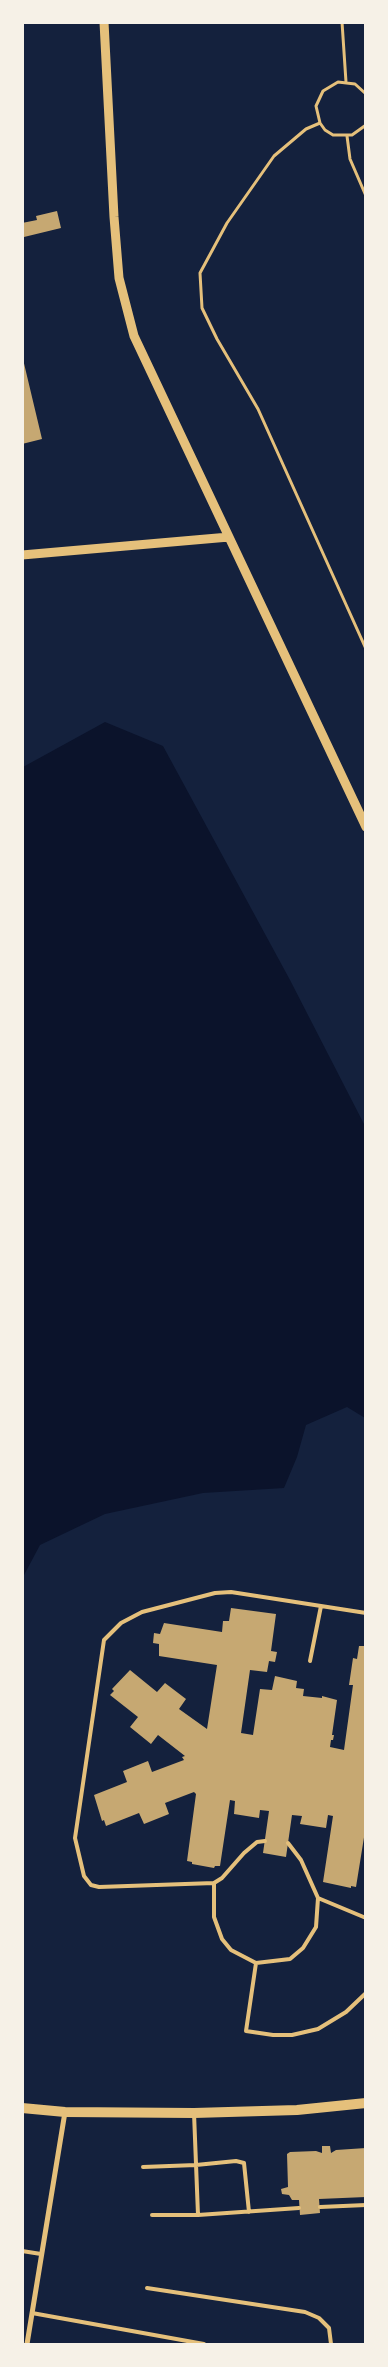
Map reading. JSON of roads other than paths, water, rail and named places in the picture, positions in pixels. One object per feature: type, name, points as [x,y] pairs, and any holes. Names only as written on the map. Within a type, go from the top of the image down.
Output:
[{"type":"main road","points":[[22,2108],[65,2112],[194,2113],[297,2110],[366,2103]]},
{"type":"street","points":[[104,22],[119,278],[134,336],[366,827]]},
{"type":"street","points":[[22,554],[229,537]]},
{"type":"street","points":[[27,2344],[65,2112]]},
{"type":"lane","points":[[264,1840],[257,1842],[222,1878],[214,1883],[99,1887],[91,1885],[84,1876],[74,1838],[104,1640],[121,1623],[142,1612],[214,1593],[231,1592],[366,1613]]},
{"type":"lane","points":[[310,1661],[321,1606]]},
{"type":"lane","points":[[214,1883],[214,1917],[222,1939],[230,1950],[256,1963],[290,1959],[303,1948],[316,1927],[319,1913],[318,1898],[301,1860],[288,1843]]},
{"type":"lane","points":[[318,1898],[366,1918]]},
{"type":"lane","points":[[256,1963],[246,2031],[272,2035],[292,2035],[318,2029],[346,2012],[366,1992]]},
{"type":"lane","points":[[194,2113],[198,2215]]},
{"type":"lane","points":[[143,2167],[196,2166],[236,2161],[244,2163],[249,2212]]},
{"type":"lane","points":[[320,2207],[366,2205]]},
{"type":"lane","points":[[152,2215],[198,2215],[299,2208]]},
{"type":"lane","points":[[22,2251],[41,2254]]},
{"type":"lane","points":[[147,2288],[305,2312],[319,2318],[329,2328],[331,2344]]},
{"type":"lane","points":[[32,2313],[204,2344]]},
{"type":"water","points":[[105,722],[163,746],[290,980],[365,1126],[365,1418],[347,1407],[306,1425],[297,1457],[284,1488],[203,1493],[105,1514],[40,1545],[23,1577],[23,767]]}]
